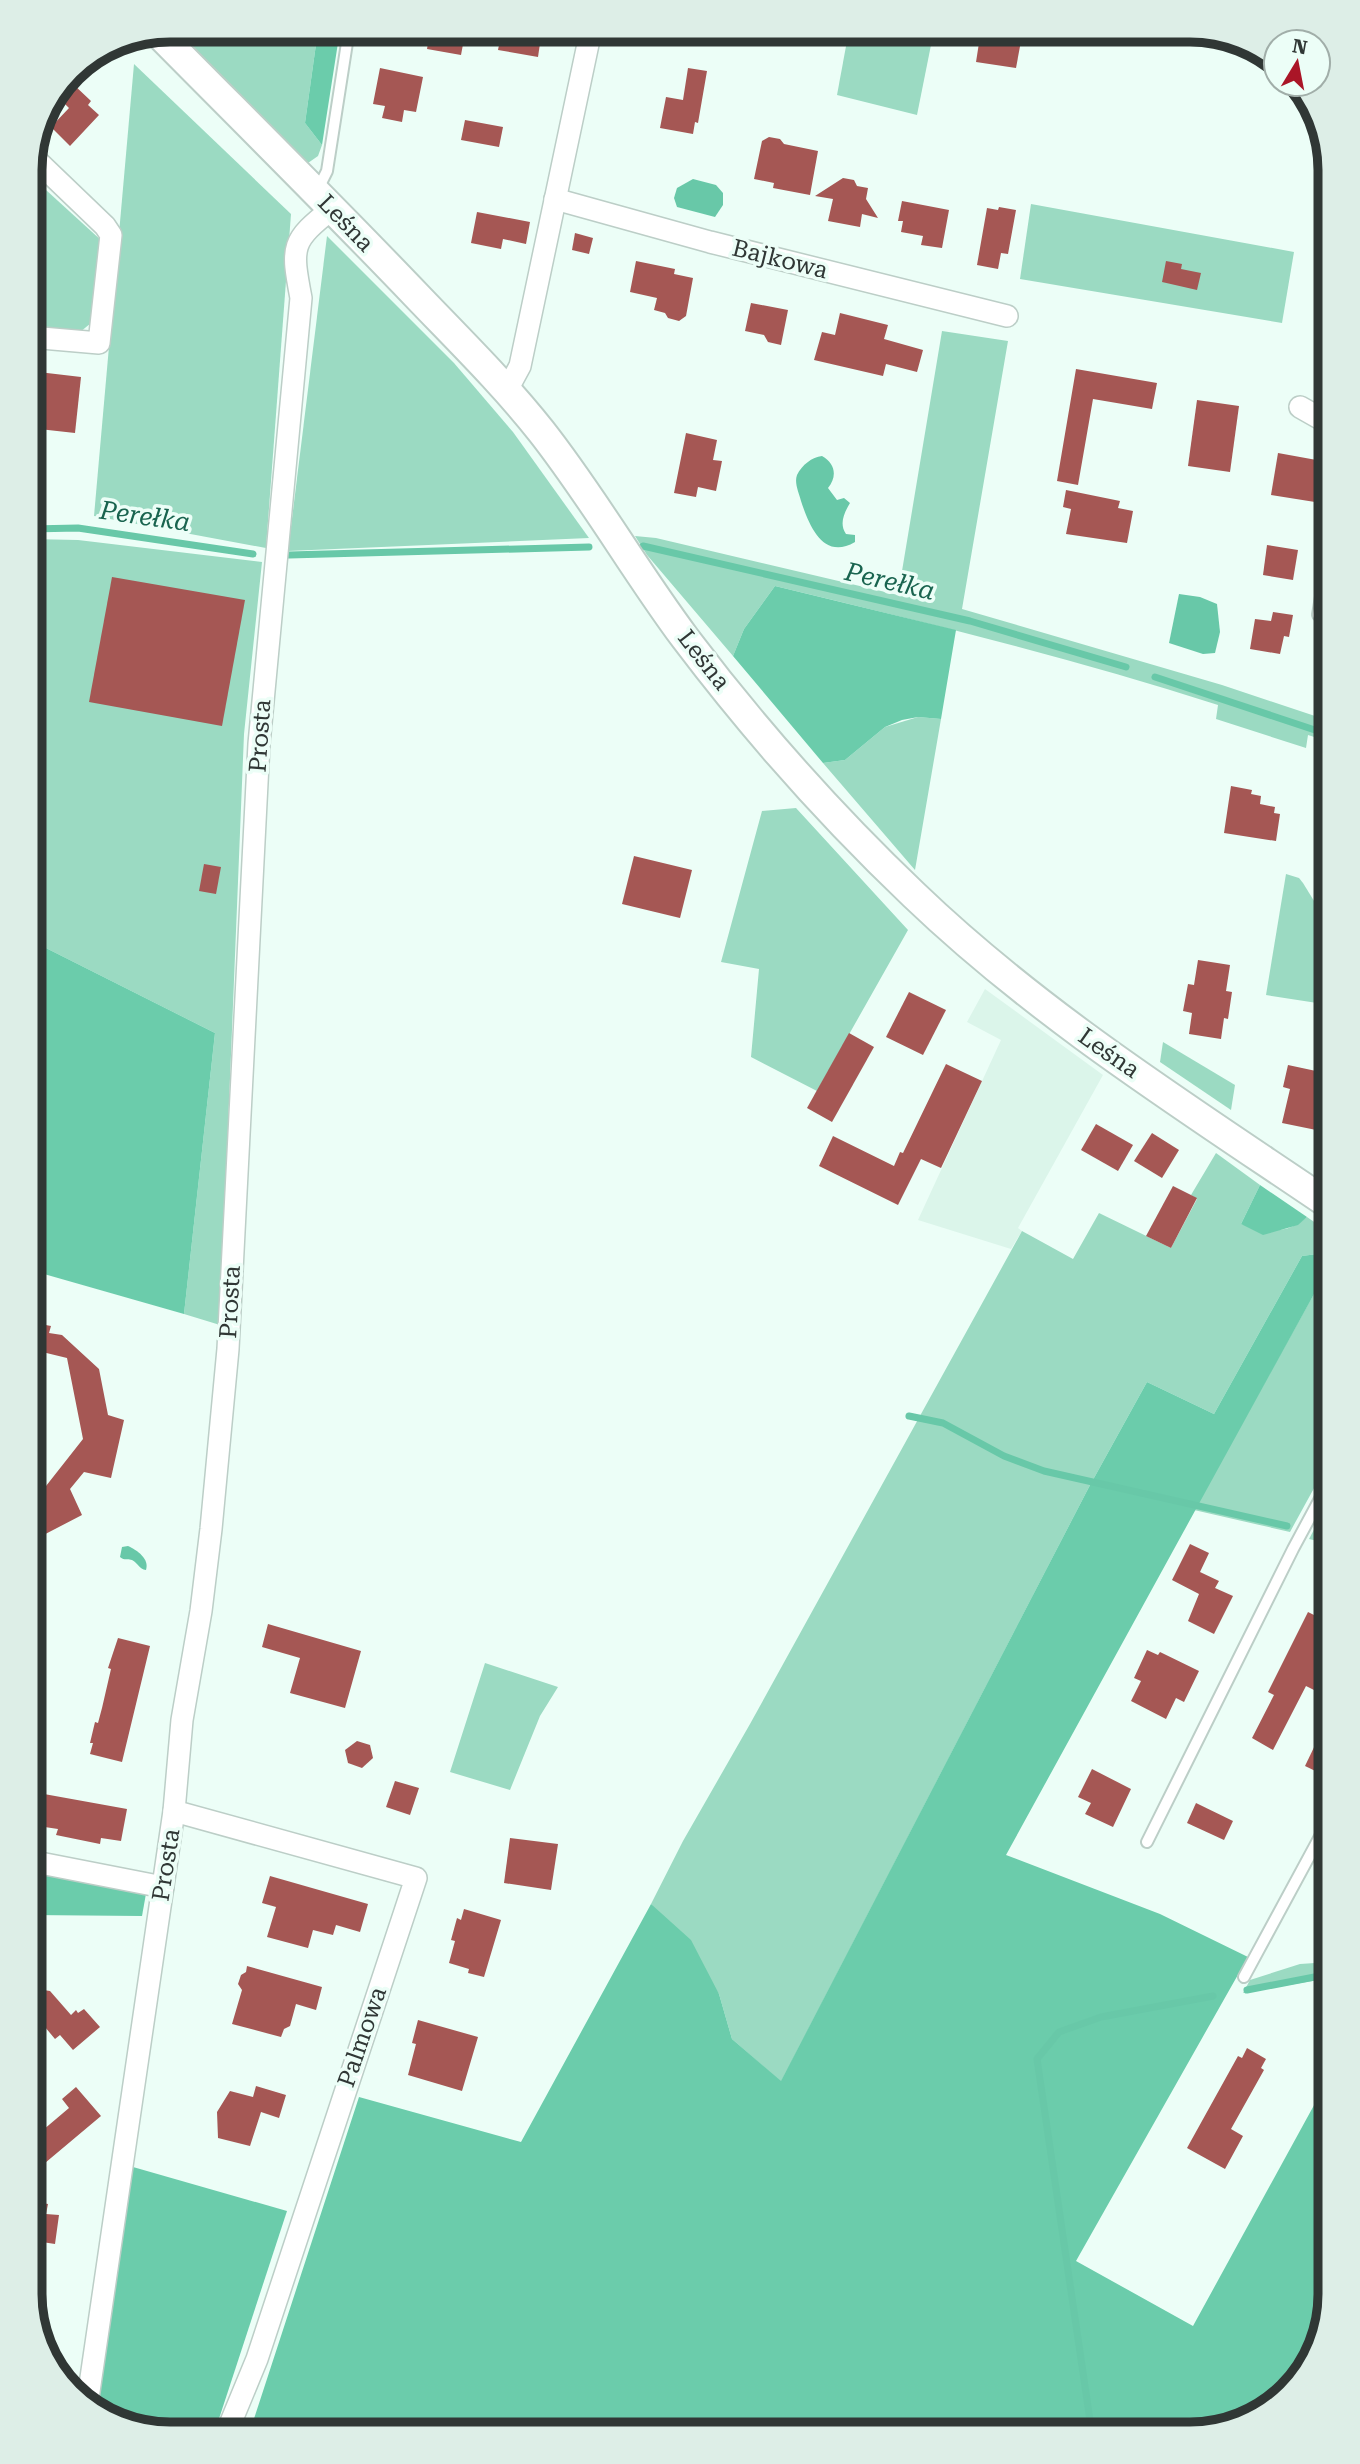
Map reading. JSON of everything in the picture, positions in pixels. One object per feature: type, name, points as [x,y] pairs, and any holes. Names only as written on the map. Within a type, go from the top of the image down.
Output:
[{"type":"street","name":"Leśna","points":[[167,42],[507,390],[573,474],[626,555],[686,638],[747,715],[835,814],[913,894],[1027,994],[1318,1197]]},
{"type":"street","points":[[507,390],[520,366],[588,42]]},
{"type":"street","points":[[42,166],[111,235],[99,344],[42,338]]},
{"type":"street","name":"Prosta","points":[[89,2393],[174,1811],[182,1720],[201,1611],[211,1529],[228,1349],[258,744],[301,298],[295,263],[298,244],[323,199]]},
{"type":"street","name":"Bajkowa","points":[[555,199],[710,242],[1007,316]]},
{"type":"street","points":[[1300,407],[1318,417]]},
{"type":"street","name":"Palmowa","points":[[174,1811],[416,1878],[257,2358],[231,2422]]},
{"type":"street","points":[[42,1863],[163,1887]]},
{"type":"lane","points":[[323,199],[323,181],[327,171],[347,42]]},
{"type":"lane","points":[[1147,1842],[1318,1502]]},
{"type":"lane","points":[[1244,1977],[1318,1840]]},
{"type":"shaded area","points":[[188,42],[316,42],[305,123],[322,145],[318,156],[308,163]]},
{"type":"shaded area","points":[[316,42],[338,42],[322,145],[305,123]]},
{"type":"shaded area","points":[[847,42],[932,42],[917,115],[837,95]]},
{"type":"shaded area","points":[[134,64],[291,214],[266,548],[94,516]]},
{"type":"shaded area","points":[[693,179],[716,185],[723,193],[723,205],[715,217],[677,207],[674,198],[677,188]]},
{"type":"shaded area","points":[[46,190],[103,242],[96,319],[80,332],[42,327],[42,194]]},
{"type":"shaded area","points":[[1031,204],[1294,252],[1282,323],[1020,279]]},
{"type":"shaded area","points":[[327,236],[454,363],[513,432],[589,538],[288,551]]},
{"type":"shaded area","points":[[942,331],[1008,341],[962,609],[1222,685],[1318,717],[1318,738],[1308,735],[1306,748],[1216,719],[1218,705],[1163,688],[998,641],[775,586],[744,629],[733,656],[647,555],[635,536],[656,538],[898,595]]},
{"type":"shaded area","points":[[822,456],[834,471],[828,488],[837,500],[844,498],[850,503],[844,515],[843,526],[846,534],[855,535],[855,542],[844,547],[834,547],[819,538],[808,520],[797,488],[796,478],[802,468],[811,460]]},
{"type":"shaded area","points":[[42,539],[78,540],[262,562],[244,734],[220,1325],[184,1314],[215,1033],[42,946]]},
{"type":"shaded area","points":[[775,586],[956,630],[941,719],[918,717],[902,720],[885,727],[845,760],[823,763],[733,656],[744,629]]},
{"type":"shaded area","points":[[1179,594],[1200,597],[1217,604],[1220,632],[1215,653],[1203,654],[1169,643]]},
{"type":"shaded area","points":[[918,717],[941,719],[915,870],[823,763],[845,760],[885,727]]},
{"type":"shaded area","points":[[796,808],[908,930],[817,1091],[751,1057],[759,969],[721,962],[762,811]]},
{"type":"shaded area","points":[[1286,874],[1299,878],[1318,907],[1318,1003],[1266,995]]},
{"type":"shaded area","points":[[42,946],[215,1033],[184,1314],[42,1273]]},
{"type":"shaded area","points":[[985,989],[1103,1075],[1018,1228],[1022,1231],[1011,1249],[918,1220],[1001,1040],[967,1022]]},
{"type":"shaded area","points":[[1163,1042],[1235,1085],[1231,1110],[1160,1062]]},
{"type":"shaded area","points":[[1216,1153],[1260,1185],[1241,1224],[1276,1230],[1291,1227],[1307,1217],[1318,1225],[1318,1254],[1302,1256],[1214,1414],[1147,1382],[1089,1487],[781,2082],[732,2039],[719,1994],[651,1904],[683,1841],[1022,1231],[1073,1259],[1099,1213],[1171,1248],[1197,1199],[1191,1195]]},
{"type":"shaded area","points":[[1260,1185],[1307,1217],[1298,1225],[1263,1235],[1241,1224]]},
{"type":"shaded area","points":[[1318,1254],[1318,1287],[1006,1855],[1160,1914],[1248,1957],[1076,2261],[1193,2326],[1318,2098],[1317,2311],[1305,2351],[1286,2379],[1247,2409],[1223,2418],[1190,2422],[253,2422],[359,2097],[521,2142],[651,1904],[691,1940],[719,1994],[732,2039],[781,2081],[1089,1487],[1147,1382],[1214,1414],[1302,1256]]},
{"type":"shaded area","points":[[1318,1287],[1318,1481],[1290,1532],[1194,1510]]},
{"type":"shaded area","points":[[1316,1526],[1318,1526],[1318,1541],[1309,1539]]},
{"type":"shaded area","points":[[128,1546],[139,1552],[146,1562],[146,1570],[132,1560],[120,1557],[122,1547]]},
{"type":"shaded area","points":[[485,1663],[558,1687],[540,1716],[510,1790],[450,1772]]},
{"type":"shaded area","points":[[42,1868],[147,1888],[142,1916],[42,1915]]},
{"type":"shaded area","points":[[1318,1963],[1318,1980],[1243,1993],[1250,1980],[1300,1964]]},
{"type":"shaded area","points":[[133,2167],[287,2211],[218,2422],[145,2420],[113,2409],[98,2399]]},
{"type":"building","points":[[428,42],[463,42],[461,55],[427,49]]},
{"type":"building","points":[[500,42],[540,42],[538,57],[498,50]]},
{"type":"building","points":[[979,42],[1021,42],[1016,68],[976,62]]},
{"type":"building","points":[[380,68],[423,77],[416,112],[404,110],[402,122],[382,118],[385,106],[373,104]]},
{"type":"building","points":[[688,68],[707,71],[698,123],[695,122],[693,134],[660,128],[666,97],[683,100]]},
{"type":"building","points":[[74,85],[91,101],[88,105],[99,115],[70,146],[51,127],[69,108],[62,101]]},
{"type":"building","points":[[465,120],[503,127],[499,147],[461,140]]},
{"type":"building","points":[[769,137],[780,139],[784,144],[818,151],[810,195],[773,188],[774,183],[754,179],[762,141]]},
{"type":"building","points":[[843,178],[854,180],[857,186],[868,188],[866,199],[878,218],[862,214],[860,227],[828,221],[833,199],[815,196]]},
{"type":"building","points":[[902,201],[949,210],[942,248],[921,245],[923,236],[901,232],[903,221],[898,221]]},
{"type":"building","points":[[999,207],[1016,210],[1008,254],[1001,253],[998,269],[977,265],[987,208],[998,210]]},
{"type":"building","points":[[477,212],[530,222],[526,244],[503,239],[501,249],[471,243]]},
{"type":"building","points":[[575,233],[593,238],[589,254],[572,250]]},
{"type":"building","points":[[636,261],[675,269],[674,274],[693,278],[686,316],[679,321],[668,318],[665,313],[654,310],[657,298],[630,292]]},
{"type":"building","points":[[1166,261],[1182,264],[1181,269],[1201,273],[1197,290],[1162,282]]},
{"type":"building","points":[[751,303],[788,310],[781,345],[768,342],[764,335],[745,331]]},
{"type":"building","points":[[840,313],[888,325],[884,339],[923,350],[917,372],[886,364],[883,376],[814,360],[822,332],[835,335]]},
{"type":"building","points":[[1076,369],[1157,383],[1152,409],[1093,399],[1078,485],[1057,481]]},
{"type":"building","points":[[42,372],[81,377],[75,433],[42,429]]},
{"type":"building","points":[[1197,400],[1239,406],[1230,472],[1188,466]]},
{"type":"building","points":[[686,433],[717,440],[713,460],[722,461],[716,491],[698,487],[696,497],[674,493]]},
{"type":"building","points":[[1278,453],[1318,460],[1315,502],[1271,495]]},
{"type":"building","points":[[1066,490],[1120,501],[1118,508],[1133,511],[1127,543],[1066,534],[1071,509],[1063,507]]},
{"type":"building","points":[[1267,545],[1298,550],[1293,580],[1263,575]]},
{"type":"building","points":[[112,577],[245,600],[222,726],[89,702]]},
{"type":"building","points":[[1273,612],[1293,615],[1289,637],[1284,636],[1280,654],[1250,649],[1255,619],[1271,621]]},
{"type":"building","points":[[1231,786],[1252,790],[1251,794],[1261,796],[1260,804],[1275,807],[1274,813],[1280,814],[1276,841],[1224,833]]},
{"type":"building","points":[[634,856],[692,870],[680,918],[622,904]]},
{"type":"building","points":[[204,864],[221,867],[216,894],[199,891]]},
{"type":"building","points":[[1198,960],[1230,965],[1226,991],[1232,992],[1228,1019],[1224,1018],[1221,1039],[1189,1034],[1192,1013],[1183,1011],[1188,984],[1194,985]]},
{"type":"building","points":[[909,992],[946,1010],[923,1055],[886,1037]]},
{"type":"building","points":[[849,1033],[874,1047],[832,1122],[807,1108]]},
{"type":"building","points":[[946,1064],[982,1081],[941,1168],[921,1159],[898,1205],[819,1166],[833,1136],[894,1166],[900,1152],[903,1153]]},
{"type":"building","points":[[1288,1065],[1318,1071],[1318,1130],[1282,1123],[1290,1089],[1283,1087]]},
{"type":"building","points":[[1096,1124],[1133,1145],[1118,1171],[1081,1150]]},
{"type":"building","points":[[1152,1133],[1179,1150],[1162,1178],[1134,1161]]},
{"type":"building","points":[[1173,1186],[1197,1198],[1171,1248],[1146,1236]]},
{"type":"building","points":[[42,1324],[51,1326],[49,1333],[62,1335],[99,1369],[108,1415],[124,1420],[111,1478],[84,1472],[70,1489],[82,1515],[42,1536],[42,1491],[83,1439],[67,1358],[42,1352]]},
{"type":"building","points":[[1190,1544],[1209,1553],[1200,1572],[1219,1581],[1215,1588],[1233,1596],[1214,1634],[1188,1621],[1199,1594],[1172,1580]]},
{"type":"building","points":[[1308,1612],[1318,1617],[1318,1692],[1306,1686],[1273,1750],[1252,1738],[1274,1695],[1268,1692]]},
{"type":"building","points":[[268,1624],[361,1651],[345,1708],[290,1693],[300,1658],[262,1647]]},
{"type":"building","points":[[118,1638],[150,1646],[122,1762],[90,1754],[95,1722],[98,1723],[111,1669],[108,1668]]},
{"type":"building","points":[[1147,1650],[1158,1655],[1160,1652],[1199,1671],[1184,1702],[1176,1698],[1166,1719],[1131,1701],[1141,1681],[1134,1678]]},
{"type":"building","points":[[1318,1739],[1318,1772],[1305,1766]]},
{"type":"building","points":[[357,1741],[370,1745],[373,1758],[362,1768],[348,1763],[345,1750]]},
{"type":"building","points":[[1092,1769],[1131,1789],[1113,1827],[1085,1814],[1091,1803],[1078,1797]]},
{"type":"building","points":[[395,1781],[419,1788],[410,1815],[386,1807]]},
{"type":"building","points":[[44,1794],[127,1809],[121,1841],[101,1838],[100,1844],[56,1835],[58,1829],[42,1827]]},
{"type":"building","points":[[1196,1803],[1233,1821],[1224,1840],[1187,1823]]},
{"type":"building","points":[[510,1838],[558,1844],[551,1890],[504,1883]]},
{"type":"building","points":[[270,1876],[368,1904],[360,1932],[336,1925],[333,1935],[313,1930],[308,1948],[267,1937],[276,1907],[262,1903]]},
{"type":"building","points":[[464,1909],[501,1920],[484,1977],[468,1973],[469,1969],[449,1963],[457,1918],[461,1920]]},
{"type":"building","points":[[247,1966],[322,1987],[316,2010],[296,2004],[290,2026],[284,2029],[281,2037],[232,2024],[242,1990],[238,1984]]},
{"type":"building","points":[[42,1990],[50,1991],[71,2015],[76,2010],[78,2013],[84,2009],[100,2027],[73,2050],[60,2035],[55,2039],[42,2023]]},
{"type":"building","points":[[418,2020],[478,2037],[462,2091],[408,2075],[416,2044],[412,2043]]},
{"type":"building","points":[[1247,2048],[1266,2059],[1261,2068],[1264,2070],[1231,2129],[1243,2136],[1225,2169],[1187,2148],[1238,2056],[1242,2058]]},
{"type":"building","points":[[256,2086],[286,2095],[279,2118],[261,2112],[250,2146],[218,2138],[217,2112],[230,2091],[253,2097]]},
{"type":"building","points":[[76,2087],[101,2116],[45,2163],[42,2159],[42,2129],[69,2108],[62,2099]]},
{"type":"building","points":[[42,2203],[48,2204],[46,2214],[59,2215],[55,2244],[42,2242]]},
{"type":"waterway","name":"Perełka","points":[[42,529],[78,528],[253,554]]},
{"type":"waterway","name":"Perełka","points":[[643,546],[970,621],[1126,667]]},
{"type":"waterway","name":"Perełka","points":[[289,555],[589,547]]},
{"type":"waterway","name":"Perełka","points":[[1155,677],[1318,731]]},
{"type":"waterway","points":[[909,1416],[943,1423],[1004,1456],[1044,1471],[1287,1526]]},
{"type":"waterway","points":[[1247,1990],[1318,1976]]},
{"type":"waterway","points":[[1090,2422],[1037,2059],[1059,2032],[1101,2017],[1213,1996]]}]
